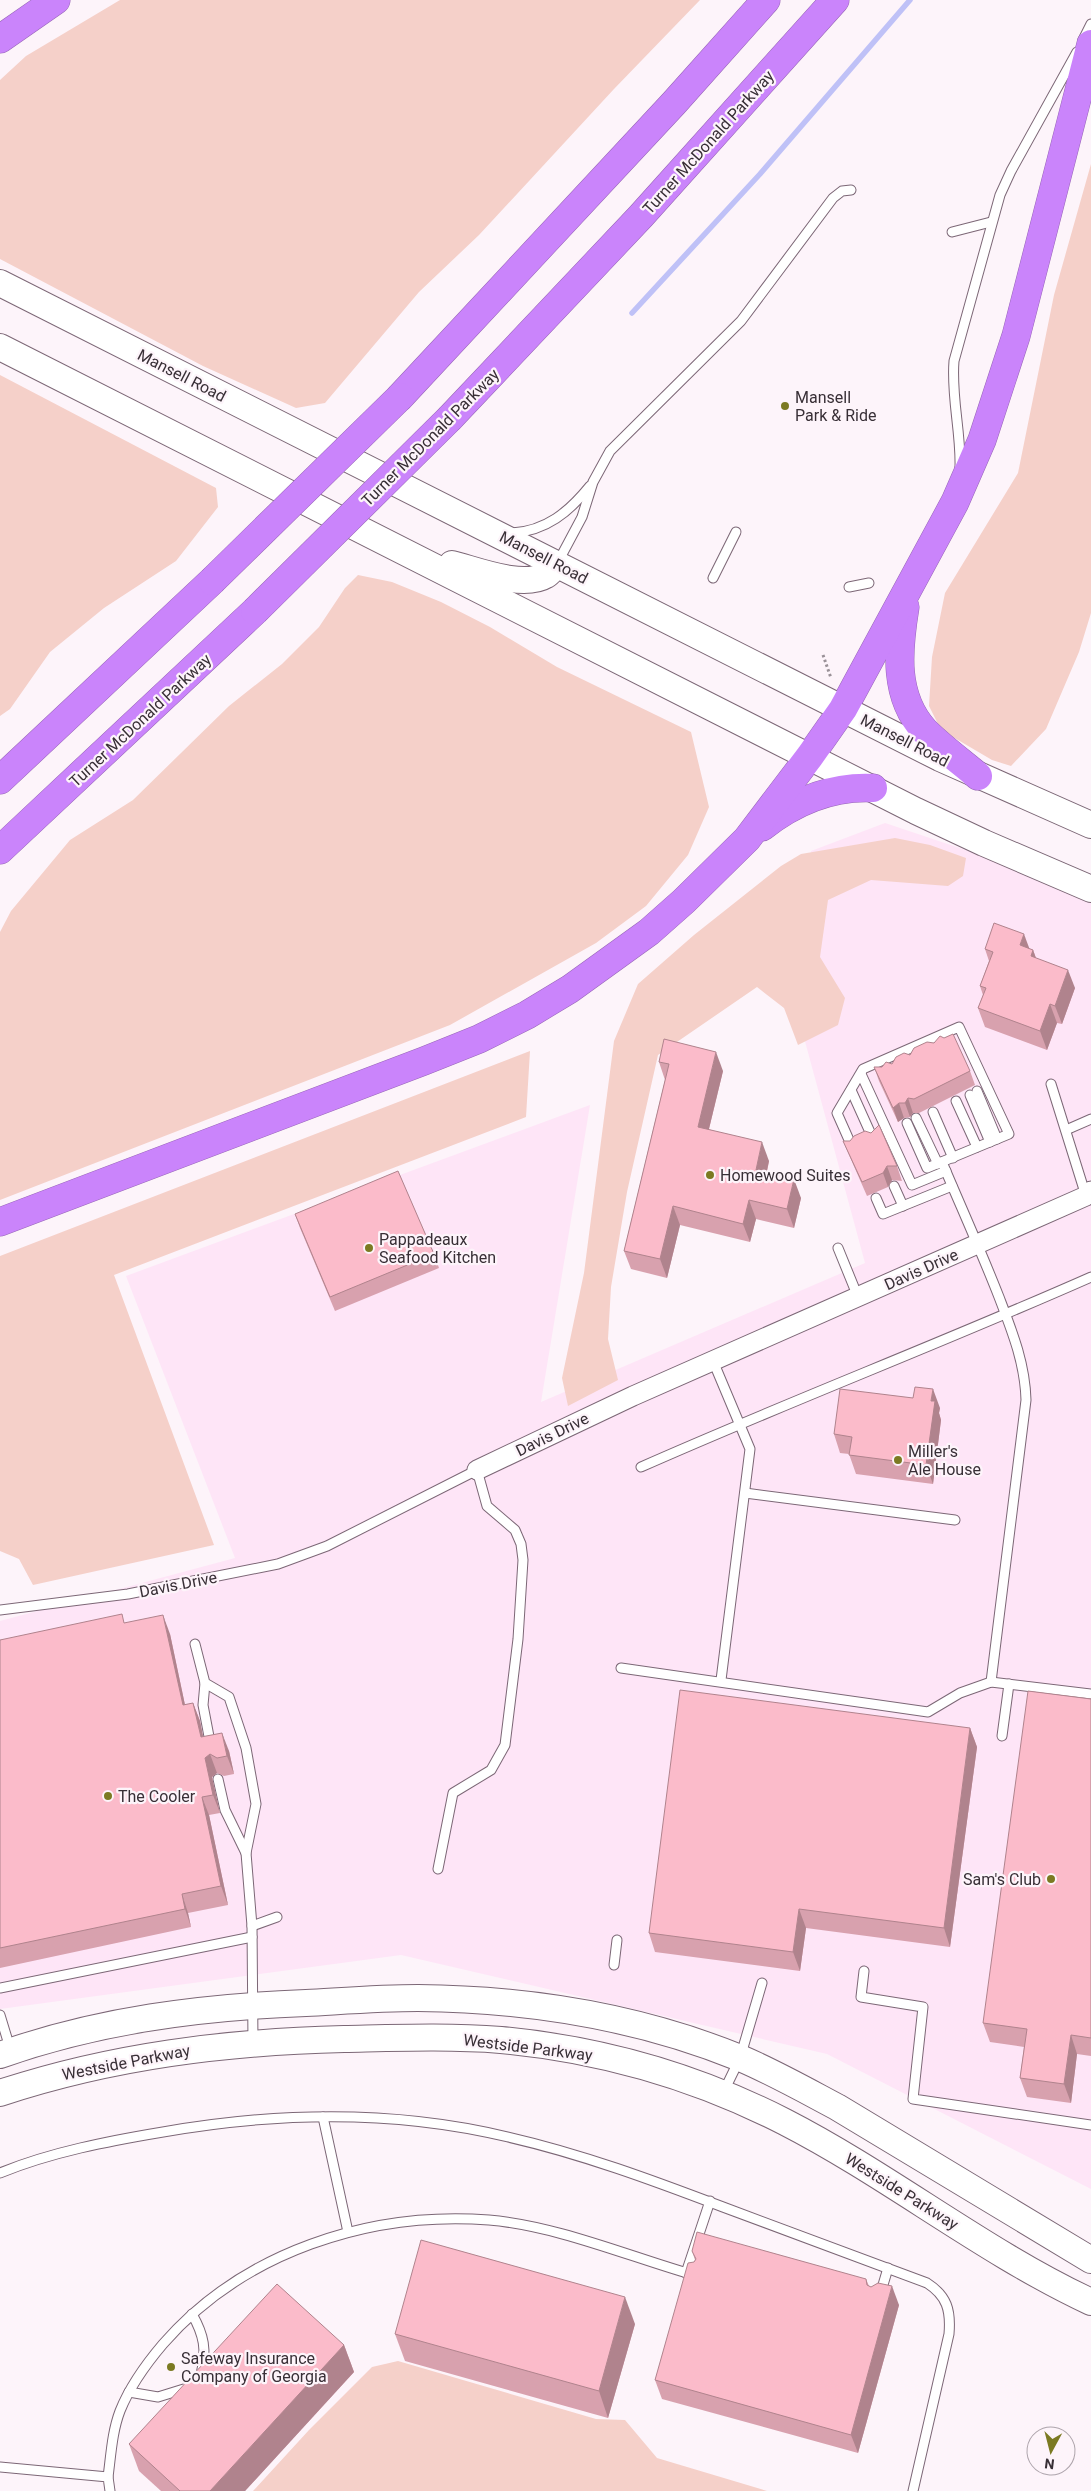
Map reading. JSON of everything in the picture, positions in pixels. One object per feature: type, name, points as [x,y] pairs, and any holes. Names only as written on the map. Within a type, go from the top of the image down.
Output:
[{"type":"highway","points":[[0,39],[56,0]]},
{"type":"highway","points":[[0,780],[212,581],[400,397],[674,103],[766,0]]},
{"type":"highway","name":"Turner McDonald Parkway","points":[[0,850],[255,612],[450,418],[635,223],[835,0]]},
{"type":"highway","points":[[0,1222],[479,1039],[570,989],[648,932],[698,888],[747,839],[843,709],[955,502],[982,440],[1013,344],[1091,44]]},
{"type":"highway","points":[[909,586],[899,657],[905,698],[924,730],[978,776]]},
{"type":"highway","points":[[747,839],[785,812],[815,796],[855,787],[873,788]]},
{"type":"main road","name":"Mansell Road","points":[[0,283],[843,709],[978,776],[1091,825]]},
{"type":"main road","points":[[0,346],[873,788],[984,843],[1081,885],[1091,899]]},
{"type":"main road","points":[[405,552],[514,580],[531,580],[546,575],[557,564]]},
{"type":"main road","points":[[5,2053],[75,2032],[133,2020],[192,2010],[252,2005],[418,1998],[507,2003],[599,2016],[740,2058],[837,2107],[1091,2260]]},
{"type":"main road","name":"Westside Parkway","points":[[0,2093],[70,2072],[117,2062],[192,2049],[253,2042],[412,2038],[502,2040],[546,2046],[618,2060],[723,2094],[830,2146],[1042,2278],[1091,2302]]},
{"type":"street","name":"Davis Drive","points":[[477,1470],[633,1396],[1089,1194]]},
{"type":"lane","points":[[955,502],[960,451],[952,383],[954,361],[991,222],[1011,172],[1065,77],[1091,24]]},
{"type":"lane","points":[[490,530],[528,532],[548,525],[578,501],[593,482],[610,451],[742,321],[833,198],[842,191],[851,190]]},
{"type":"lane","points":[[952,232],[991,222]]},
{"type":"lane","points":[[557,564],[582,517],[593,482]]},
{"type":"lane","points":[[713,578],[736,532]]},
{"type":"lane","points":[[849,587],[869,582]]},
{"type":"lane","points":[[853,1149],[837,1113],[863,1069],[881,1066],[948,1037],[959,1028],[1010,1134],[927,1168],[907,1123]]},
{"type":"lane","points":[[861,1074],[912,1185],[946,1172]]},
{"type":"lane","points":[[1052,1084],[1089,1194]]},
{"type":"lane","points":[[851,1090],[874,1141]]},
{"type":"lane","points":[[973,1093],[994,1140]]},
{"type":"lane","points":[[956,1101],[977,1147]]},
{"type":"lane","points":[[933,1112],[952,1158]]},
{"type":"lane","points":[[916,1118],[946,1172],[978,1244],[1017,1344],[1025,1377],[1026,1400],[991,1682]]},
{"type":"lane","points":[[1066,1130],[1091,1118]]},
{"type":"lane","points":[[894,1186],[903,1206]]},
{"type":"lane","points":[[876,1198],[882,1214],[952,1186]]},
{"type":"lane","points":[[838,1248],[858,1297]]},
{"type":"lane","points":[[641,1467],[740,1424],[1006,1315],[1091,1277]]},
{"type":"lane","points":[[713,1361],[750,1448],[721,1680]]},
{"type":"lane","points":[[438,1869],[453,1793],[491,1770],[505,1745],[518,1640],[524,1560],[521,1544],[515,1530],[487,1506],[477,1470]]},
{"type":"lane","name":"Davis Drive","points":[[0,1610],[128,1594],[278,1564],[327,1546],[477,1470]]},
{"type":"lane","points":[[745,1493],[955,1520]]},
{"type":"lane","points":[[195,1644],[205,1683],[203,1705],[211,1747]]},
{"type":"lane","points":[[621,1668],[721,1680],[928,1712],[960,1693],[991,1682],[1091,1694]]},
{"type":"lane","points":[[205,1683],[229,1697],[246,1748],[256,1804],[246,1853],[252,1926],[253,2042]]},
{"type":"lane","points":[[1002,1736],[1009,1684]]},
{"type":"lane","points":[[218,1779],[225,1810],[246,1853]]},
{"type":"lane","points":[[252,1926],[277,1917]]},
{"type":"lane","points":[[0,1988],[252,1937]]},
{"type":"lane","points":[[614,1965],[617,1940]]},
{"type":"lane","points":[[864,1971],[861,1997],[923,2007],[913,2099],[1091,2125]]},
{"type":"lane","points":[[723,2094],[740,2058],[762,1983]]},
{"type":"lane","points":[[0,2016],[5,2053]]},
{"type":"lane","points":[[323,2117],[348,2232]]},
{"type":"lane","points":[[0,2173],[102,2142],[215,2122],[323,2117],[395,2119],[506,2136],[584,2156],[888,2268],[927,2283],[939,2291],[947,2302],[950,2316],[949,2334],[913,2491]]},
{"type":"lane","points":[[686,2273],[710,2202]]},
{"type":"lane","points":[[110,2491],[108,2477],[112,2438],[120,2410],[129,2392],[154,2355],[192,2314],[240,2278],[268,2262],[321,2240],[348,2232],[406,2222],[490,2220],[556,2233],[697,2276]]},
{"type":"lane","points":[[879,2300],[888,2268]]},
{"type":"lane","points":[[129,2392],[158,2397],[178,2392],[197,2379],[201,2374],[205,2360],[205,2346],[202,2332],[192,2314]]},
{"type":"lane","points":[[0,2466],[108,2477]]},
{"type":"path","points":[[822,654],[833,681]]},
{"type":"shaded area","points":[[120,0],[700,0],[614,89],[479,235],[419,292],[325,403],[296,408],[203,366],[0,259],[0,80],[26,56]]},
{"type":"shaded area","points":[[1091,164],[1091,613],[1079,652],[1046,729],[1011,766],[992,760],[941,730],[929,706],[932,657],[945,593],[1018,473],[1054,295]]},
{"type":"shaded area","points":[[0,375],[216,488],[218,507],[176,561],[104,608],[50,652],[10,709],[0,716]]},
{"type":"shaded area","points":[[358,575],[392,582],[441,602],[490,627],[557,667],[691,732],[709,807],[688,855],[646,906],[596,943],[450,1025],[0,1200],[0,932],[11,911],[70,840],[133,800],[229,706],[282,664],[319,627],[345,588]]},
{"type":"shaded area","points":[[885,823],[1091,892],[1091,2189],[827,2054],[401,1955],[0,2009],[0,1621],[235,1558],[126,1276],[590,1105],[541,1402],[865,1263],[793,997],[811,851]]},
{"type":"shaded area","points":[[895,838],[930,845],[966,858],[963,876],[948,886],[871,880],[828,900],[820,957],[845,998],[838,1025],[798,1045],[784,1008],[757,987],[658,1055],[627,1192],[611,1287],[608,1339],[618,1380],[568,1406],[562,1378],[584,1273],[614,1041],[638,984],[694,935],[781,866],[801,854]]},
{"type":"shaded area","points":[[530,1051],[526,1117],[114,1275],[214,1545],[33,1585],[19,1559],[0,1551],[0,1256]]},
{"type":"shaded area","points":[[398,2361],[596,2419],[625,2420],[657,2458],[767,2491],[253,2491],[309,2430],[372,2367]]},
{"type":"building","points":[[994,923],[1024,934],[1020,945],[1033,950],[1031,956],[1068,970],[1055,1006],[1050,1004],[1040,1031],[978,1008],[986,988],[980,986],[993,952],[985,949]]},
{"type":"building","points":[[953,1034],[970,1071],[914,1099],[908,1098],[905,1103],[899,1103],[893,1108],[874,1067],[882,1067],[886,1062],[892,1064],[896,1057],[904,1053],[910,1055],[914,1048],[927,1042],[934,1043],[940,1036],[944,1038]]},
{"type":"building","name":"Homewood Suites","points":[[664,1039],[716,1052],[698,1127],[762,1142],[756,1170],[794,1179],[787,1209],[749,1200],[743,1224],[673,1206],[660,1259],[624,1251],[669,1064],[659,1062]]},
{"type":"building","points":[[879,1125],[897,1166],[887,1166],[883,1173],[862,1182],[843,1141],[850,1141],[854,1136],[865,1131],[871,1133]]},
{"type":"building","name":"Pappadeaux Seafood Kitchen","points":[[398,1171],[434,1254],[330,1297],[295,1214]]},
{"type":"building","points":[[915,1387],[933,1389],[931,1401],[935,1401],[926,1465],[849,1455],[852,1437],[834,1434],[840,1389],[913,1398]]},
{"type":"building","name":"The Cooler","points":[[122,1614],[124,1623],[163,1615],[183,1705],[193,1703],[201,1737],[222,1733],[227,1756],[217,1758],[210,1754],[205,1758],[213,1795],[202,1797],[221,1886],[182,1894],[185,1909],[0,1948],[0,1640]]},
{"type":"building","points":[[680,1690],[970,1728],[944,1928],[799,1909],[793,1952],[649,1933]]},
{"type":"building","name":"Sam's Club","points":[[1028,1691],[1091,1699],[1091,2038],[1071,2035],[1064,2084],[1020,2078],[1027,2029],[983,2023]]},
{"type":"building","points":[[697,2232],[866,2279],[867,2285],[871,2287],[878,2283],[892,2286],[851,2435],[655,2380],[688,2263],[694,2262],[696,2259],[692,2251]]},
{"type":"building","points":[[421,2240],[625,2297],[599,2391],[395,2334]]},
{"type":"building","points":[[277,2284],[344,2345],[210,2491],[180,2491],[129,2444]]},
{"type":"waterway","points":[[632,313],[760,174],[910,0]]},
{"type":"place","name":"Mansell Park & Ride","points":[[785,406]]},
{"type":"place","name":"Homewood Suites","points":[[710,1175]]},
{"type":"place","name":"Pappadeaux Seafood Kitchen","points":[[369,1248]]},
{"type":"place","name":"Miller's Ale House","points":[[898,1460]]},
{"type":"place","name":"The Cooler","points":[[108,1796]]},
{"type":"place","name":"Sam's Club","points":[[1051,1879]]},
{"type":"place","name":"Safeway Insurance Company of Georgia","points":[[171,2367]]}]
